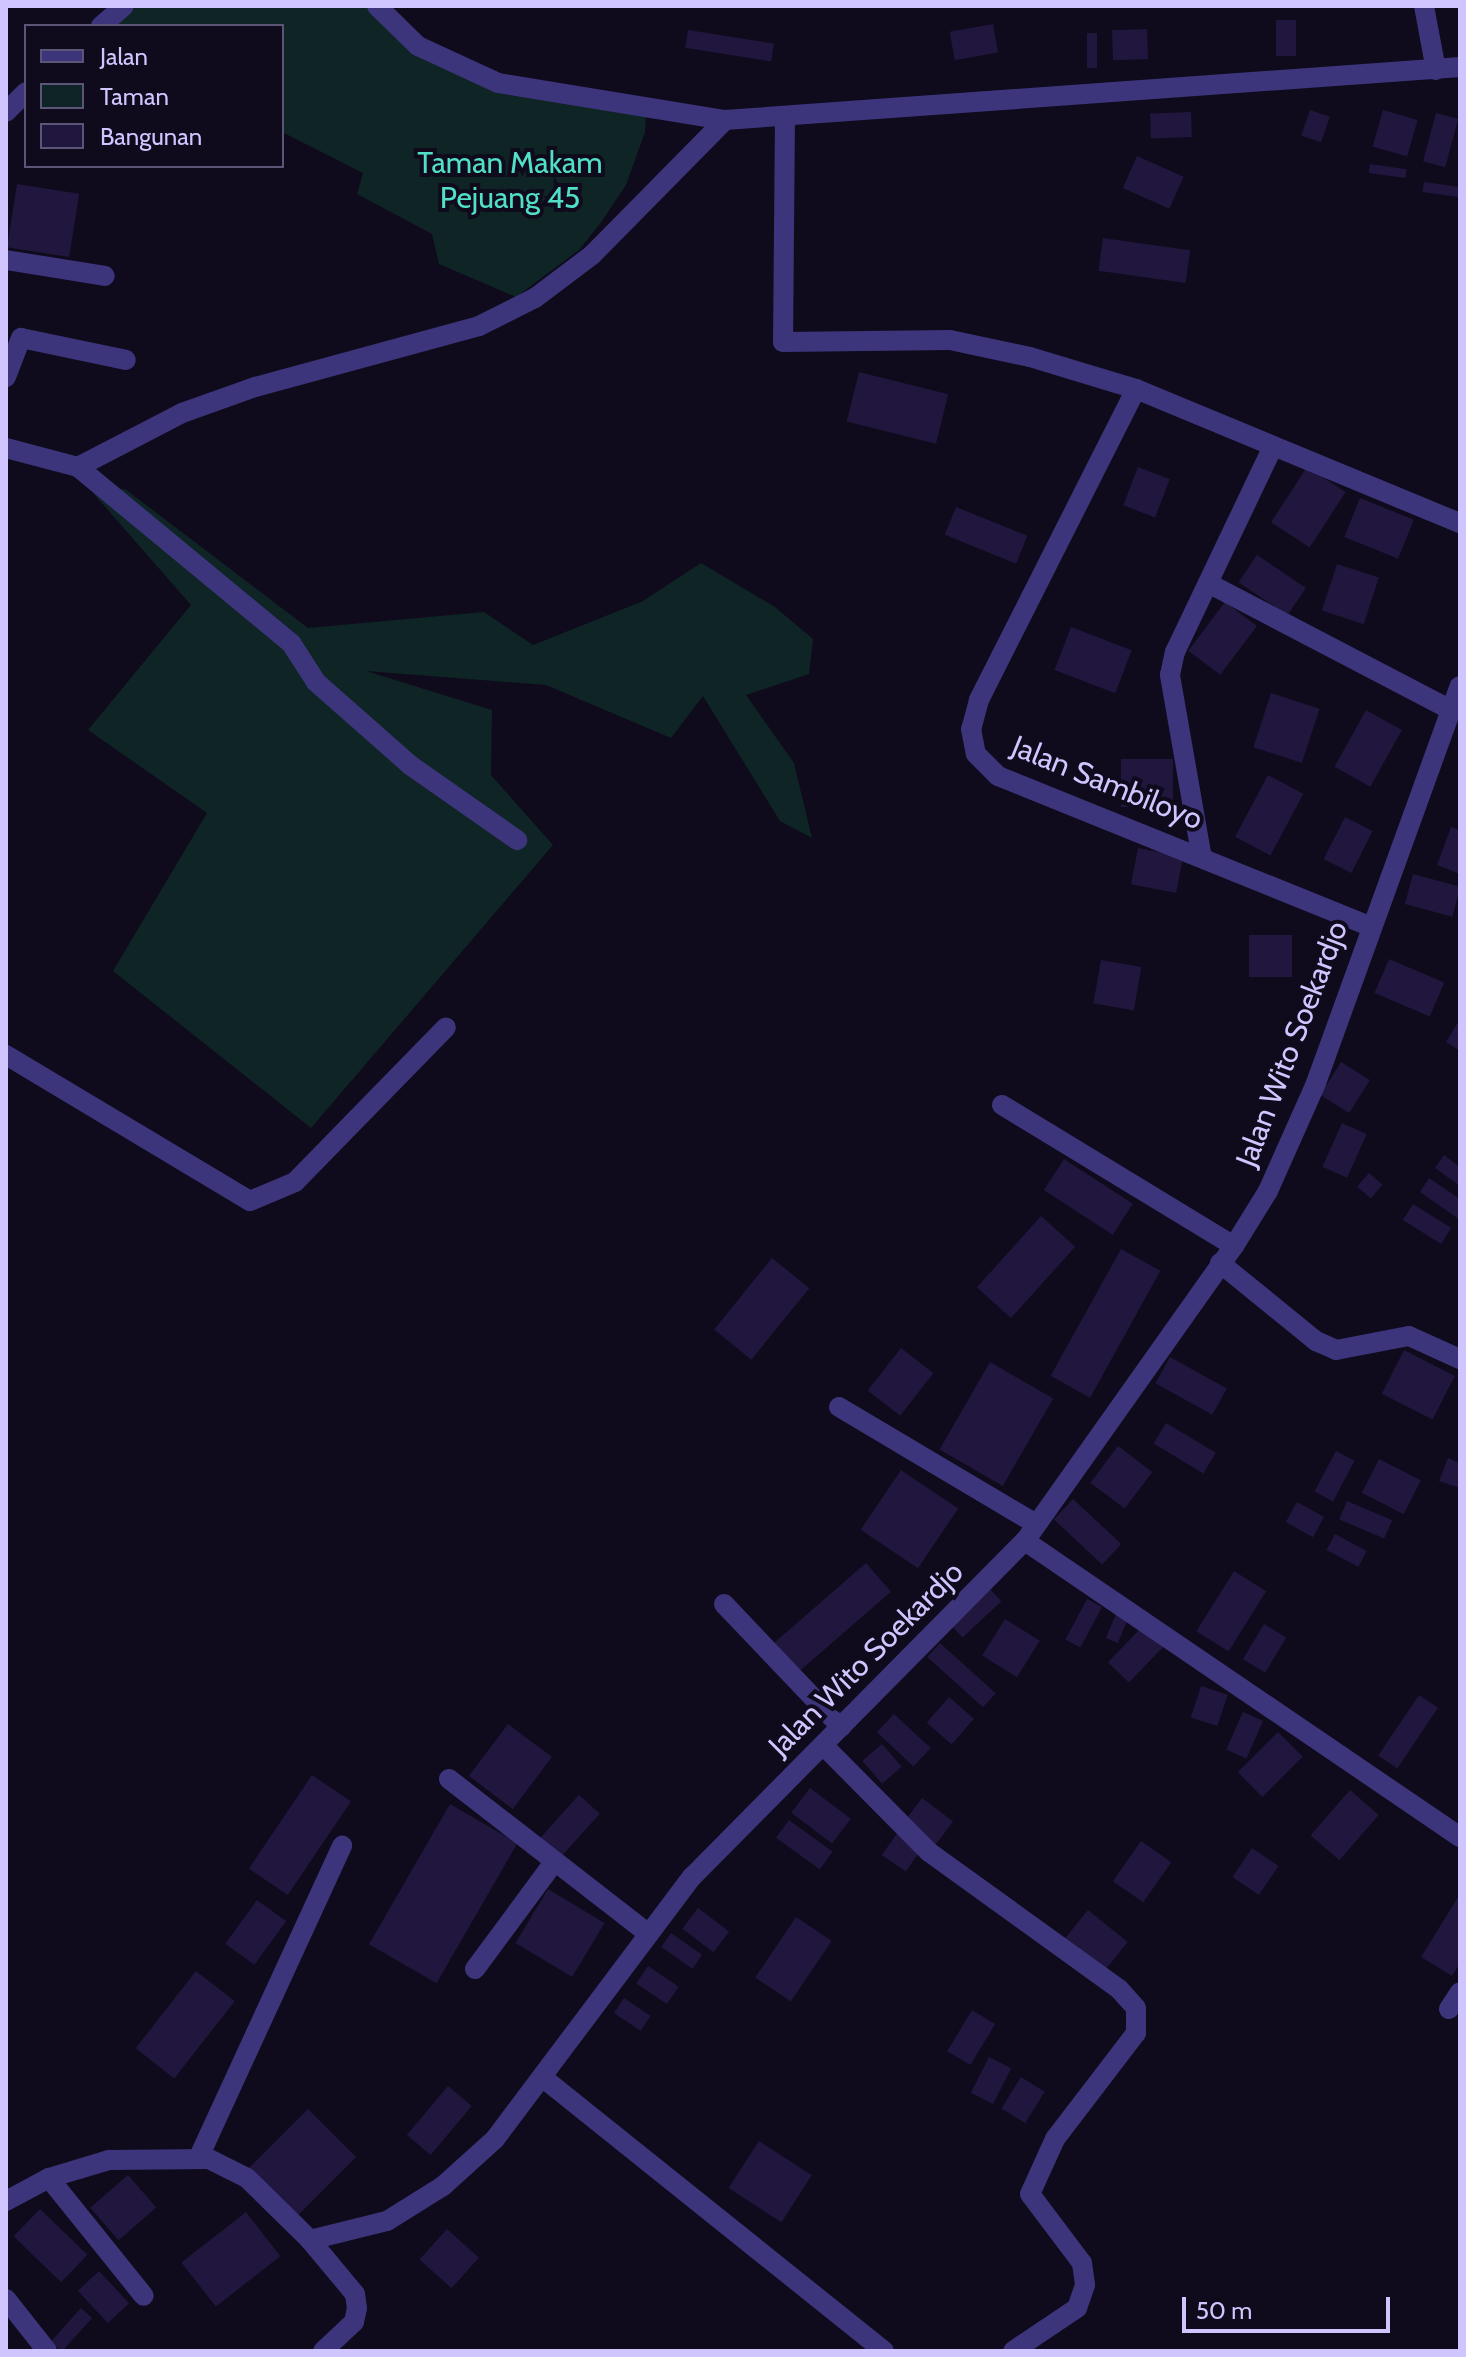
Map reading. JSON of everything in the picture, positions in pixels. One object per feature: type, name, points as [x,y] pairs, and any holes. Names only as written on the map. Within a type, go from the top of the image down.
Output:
[{"type":"street","points":[[103,24],[124,6]]},
{"type":"street","points":[[377,6],[427,52],[498,83],[725,120],[1460,67]]},
{"type":"street","points":[[1424,6],[1436,70]]},
{"type":"street","points":[[6,112],[24,94]]},
{"type":"street","points":[[785,116],[783,342],[950,340],[1136,389],[1272,449],[1460,523]]},
{"type":"street","points":[[78,467],[182,413],[479,326],[535,298],[592,255],[725,120]]},
{"type":"street","points":[[6,260],[105,276]]},
{"type":"street","points":[[6,377],[21,338],[126,360]]},
{"type":"street","name":"Jalan Sambiloyo","points":[[1136,389],[979,700],[971,729],[976,754],[998,776],[1201,853],[1370,926]]},
{"type":"street","points":[[6,448],[78,467],[291,643],[316,682],[410,765],[517,840]]},
{"type":"street","points":[[1201,853],[1170,675],[1208,583],[1272,449]]},
{"type":"street","points":[[1208,583],[1451,710]]},
{"type":"street","name":"Jalan Wito Soekardjo","points":[[310,2240],[387,2221],[443,2186],[495,2139],[692,1877],[1030,1533],[1234,1246],[1268,1191],[1316,1083],[1370,926],[1460,686]]},
{"type":"street","points":[[6,1055],[250,1201],[295,1182],[446,1027]]},
{"type":"street","points":[[1002,1105],[1234,1246]]},
{"type":"street","points":[[1220,1263],[1316,1341],[1336,1350],[1409,1336],[1460,1359]]},
{"type":"street","points":[[839,1407],[1030,1533],[1460,1837]]},
{"type":"street","points":[[724,1604],[841,1727]]},
{"type":"street","points":[[823,1745],[929,1852],[1119,1989],[1136,2008],[1136,2033],[1055,2139],[1030,2194],[1082,2263],[1085,2285],[1077,2308],[1013,2351]]},
{"type":"street","points":[[449,1779],[649,1934]]},
{"type":"street","points":[[198,2159],[342,1846]]},
{"type":"street","points":[[475,1969],[555,1861]]},
{"type":"street","points":[[542,2077],[884,2351]]},
{"type":"street","points":[[6,2201],[49,2178],[109,2160],[198,2159],[247,2178],[310,2240],[355,2294],[357,2308],[354,2322],[323,2351]]},
{"type":"street","points":[[49,2178],[144,2296]]},
{"type":"street","points":[[6,2299],[47,2351]]},
{"type":"green space","name":"Taman Makam Pejuang 45","points":[[125,6],[377,6],[446,64],[646,109],[645,132],[626,185],[602,221],[579,250],[516,297],[439,264],[432,234],[357,194],[363,173],[284,133],[284,24],[103,24]]},
{"type":"green space","points":[[125,489],[308,628],[484,612],[533,645],[643,601],[701,563],[775,607],[813,639],[809,674],[746,695],[794,763],[812,838],[780,821],[703,696],[671,738],[546,685],[366,671],[492,710],[491,775],[553,845],[311,1128],[113,971],[207,813],[88,730],[191,605],[93,493]]},
{"type":"building","points":[[1276,20],[1296,20],[1296,56],[1276,56]]},
{"type":"building","points":[[993,24],[998,53],[955,60],[950,32]]},
{"type":"building","points":[[1147,29],[1148,59],[1113,60],[1112,30]]},
{"type":"building","points":[[688,30],[774,44],[771,61],[685,48]]},
{"type":"building","points":[[1087,33],[1097,33],[1097,68],[1087,68]]},
{"type":"building","points":[[1310,110],[1330,117],[1321,142],[1301,136]]},
{"type":"building","points":[[1383,110],[1418,120],[1407,156],[1373,147]]},
{"type":"building","points":[[1191,112],[1192,137],[1151,138],[1150,113]]},
{"type":"building","points":[[1436,113],[1458,119],[1445,167],[1423,161]]},
{"type":"building","points":[[1137,156],[1184,177],[1169,209],[1123,188]]},
{"type":"building","points":[[1370,164],[1407,169],[1405,178],[1369,173]]},
{"type":"building","points":[[1424,182],[1460,187],[1458,197],[1423,192]]},
{"type":"building","points":[[17,184],[79,194],[69,257],[7,247]]},
{"type":"building","points":[[1103,238],[1190,250],[1186,283],[1098,271]]},
{"type":"building","points":[[859,372],[948,394],[936,444],[847,421]]},
{"type":"building","points":[[1138,467],[1170,479],[1155,517],[1123,505]]},
{"type":"building","points":[[1307,467],[1346,492],[1310,547],[1271,522]]},
{"type":"building","points":[[1360,498],[1414,520],[1398,559],[1344,537]]},
{"type":"building","points":[[956,507],[1027,536],[1016,564],[945,535]]},
{"type":"building","points":[[1257,555],[1306,588],[1287,615],[1239,582]]},
{"type":"building","points":[[1337,564],[1379,578],[1364,624],[1322,611]]},
{"type":"building","points":[[1225,602],[1257,626],[1220,675],[1188,651]]},
{"type":"building","points":[[1071,627],[1132,650],[1115,693],[1055,670]]},
{"type":"building","points":[[1271,693],[1320,709],[1302,763],[1253,747]]},
{"type":"building","points":[[1366,710],[1402,730],[1370,787],[1334,767]]},
{"type":"building","points":[[1121,759],[1173,759],[1173,807],[1121,807]]},
{"type":"building","points":[[1268,775],[1303,794],[1270,856],[1235,837]]},
{"type":"building","points":[[1345,817],[1373,831],[1351,873],[1324,859]]},
{"type":"building","points":[[1451,827],[1460,830],[1460,874],[1437,865]]},
{"type":"building","points":[[1138,848],[1183,857],[1176,893],[1131,884]]},
{"type":"building","points":[[1413,874],[1460,887],[1452,917],[1405,904]]},
{"type":"building","points":[[1249,935],[1292,935],[1292,977],[1249,977]]},
{"type":"building","points":[[1389,959],[1444,982],[1430,1017],[1375,993]]},
{"type":"building","points":[[1101,960],[1141,967],[1134,1010],[1093,1003]]},
{"type":"building","points":[[1460,1019],[1460,1051],[1446,1042]]},
{"type":"building","points":[[1341,1062],[1370,1080],[1349,1113],[1320,1095]]},
{"type":"building","points":[[1342,1123],[1367,1134],[1347,1178],[1322,1167]]},
{"type":"building","points":[[1444,1155],[1460,1167],[1460,1186],[1435,1168]]},
{"type":"building","points":[[1064,1159],[1133,1204],[1113,1235],[1044,1190]]},
{"type":"building","points":[[1369,1173],[1383,1185],[1371,1198],[1357,1187]]},
{"type":"building","points":[[1429,1178],[1460,1199],[1460,1220],[1420,1192]]},
{"type":"building","points":[[1413,1204],[1451,1228],[1441,1244],[1403,1220]]},
{"type":"building","points":[[1041,1216],[1075,1247],[1011,1318],[977,1287]]},
{"type":"building","points":[[1121,1249],[1160,1271],[1090,1398],[1051,1376]]},
{"type":"building","points":[[772,1258],[809,1288],[751,1360],[714,1329]]},
{"type":"building","points":[[901,1348],[933,1373],[900,1416],[868,1391]]},
{"type":"building","points":[[1404,1350],[1455,1376],[1433,1420],[1382,1394]]},
{"type":"building","points":[[1170,1357],[1227,1389],[1212,1415],[1155,1383]]},
{"type":"building","points":[[990,1362],[1053,1398],[1003,1486],[940,1449]]},
{"type":"building","points":[[1166,1423],[1216,1453],[1203,1473],[1154,1444]]},
{"type":"building","points":[[1118,1446],[1152,1472],[1125,1509],[1090,1483]]},
{"type":"building","points":[[1336,1451],[1355,1461],[1333,1501],[1314,1492]]},
{"type":"building","points":[[1448,1458],[1460,1463],[1460,1488],[1439,1481]]},
{"type":"building","points":[[1379,1459],[1421,1480],[1404,1514],[1362,1493]]},
{"type":"building","points":[[901,1470],[958,1509],[918,1568],[861,1530]]},
{"type":"building","points":[[1073,1499],[1121,1544],[1102,1564],[1054,1519]]},
{"type":"building","points":[[1347,1501],[1392,1520],[1384,1539],[1339,1519]]},
{"type":"building","points":[[1297,1502],[1324,1517],[1313,1537],[1286,1522]]},
{"type":"building","points":[[1335,1534],[1367,1551],[1358,1567],[1327,1550]]},
{"type":"building","points":[[866,1563],[891,1592],[798,1672],[773,1644]]},
{"type":"building","points":[[1234,1571],[1266,1591],[1229,1651],[1196,1631]]},
{"type":"building","points":[[987,1586],[1001,1601],[963,1638],[948,1622]]},
{"type":"building","points":[[1087,1599],[1102,1607],[1080,1648],[1065,1640]]},
{"type":"building","points":[[1116,1614],[1128,1619],[1118,1643],[1106,1638]]},
{"type":"building","points":[[1005,1619],[1040,1641],[1017,1677],[982,1655]]},
{"type":"building","points":[[1264,1624],[1286,1637],[1265,1673],[1243,1659]]},
{"type":"building","points":[[1142,1627],[1163,1647],[1129,1682],[1108,1662]]},
{"type":"building","points":[[940,1643],[996,1693],[983,1707],[927,1657]]},
{"type":"building","points":[[1201,1686],[1228,1695],[1217,1726],[1191,1717]]},
{"type":"building","points":[[1419,1695],[1438,1708],[1397,1768],[1378,1756]]},
{"type":"building","points":[[949,1697],[974,1719],[952,1744],[927,1723]]},
{"type":"building","points":[[1243,1712],[1263,1721],[1246,1758],[1226,1749]]},
{"type":"building","points":[[894,1714],[931,1748],[914,1766],[877,1732]]},
{"type":"building","points":[[508,1724],[552,1757],[513,1809],[469,1776]]},
{"type":"building","points":[[1278,1732],[1303,1757],[1262,1797],[1238,1772]]},
{"type":"building","points":[[882,1744],[902,1767],[882,1784],[862,1761]]},
{"type":"building","points":[[312,1775],[351,1801],[288,1895],[249,1869]]},
{"type":"building","points":[[810,1788],[851,1819],[832,1843],[791,1813]]},
{"type":"building","points":[[1350,1790],[1379,1815],[1339,1860],[1311,1835]]},
{"type":"building","points":[[579,1795],[600,1814],[561,1857],[540,1838]]},
{"type":"building","points":[[922,1798],[953,1821],[933,1848],[902,1824]]},
{"type":"building","points":[[450,1804],[518,1843],[437,1983],[369,1944]]},
{"type":"building","points":[[789,1820],[833,1852],[820,1870],[776,1838]]},
{"type":"building","points":[[898,1832],[922,1849],[906,1872],[882,1855]]},
{"type":"building","points":[[1141,1841],[1171,1862],[1143,1902],[1113,1881]]},
{"type":"building","points":[[1252,1848],[1279,1866],[1259,1895],[1232,1877]]},
{"type":"building","points":[[548,1889],[605,1923],[572,1977],[516,1943]]},
{"type":"building","points":[[1460,1894],[1460,1963],[1452,1976],[1421,1957]]},
{"type":"building","points":[[257,1900],[286,1921],[254,1965],[225,1944]]},
{"type":"building","points":[[698,1908],[729,1931],[713,1952],[682,1929]]},
{"type":"building","points":[[1088,1910],[1128,1942],[1104,1972],[1064,1940]]},
{"type":"building","points":[[796,1917],[832,1941],[791,2002],[755,1978]]},
{"type":"building","points":[[671,1933],[702,1955],[692,1969],[661,1947]]},
{"type":"building","points":[[648,1966],[679,1987],[667,2004],[636,1983]]},
{"type":"building","points":[[196,1971],[235,2001],[174,2078],[136,2048]]},
{"type":"building","points":[[624,1998],[651,2016],[640,2031],[614,2013]]},
{"type":"building","points":[[972,2010],[995,2024],[970,2065],[947,2051]]},
{"type":"building","points":[[989,2057],[1011,2068],[993,2104],[971,2093]]},
{"type":"building","points":[[1021,2077],[1045,2092],[1025,2123],[1001,2108]]},
{"type":"building","points":[[448,2086],[472,2106],[431,2155],[407,2135]]},
{"type":"building","points":[[308,2109],[356,2157],[297,2216],[249,2168]]},
{"type":"building","points":[[759,2141],[812,2175],[781,2222],[729,2188]]},
{"type":"building","points":[[128,2175],[156,2207],[118,2240],[90,2208]]},
{"type":"building","points":[[40,2209],[87,2255],[61,2282],[14,2236]]},
{"type":"building","points":[[246,2212],[280,2256],[216,2307],[181,2262]]},
{"type":"building","points":[[447,2229],[479,2258],[452,2288],[420,2259]]},
{"type":"building","points":[[99,2271],[129,2303],[108,2323],[78,2291]]},
{"type":"building","points":[[81,2308],[92,2318],[62,2351],[51,2341]]}]
